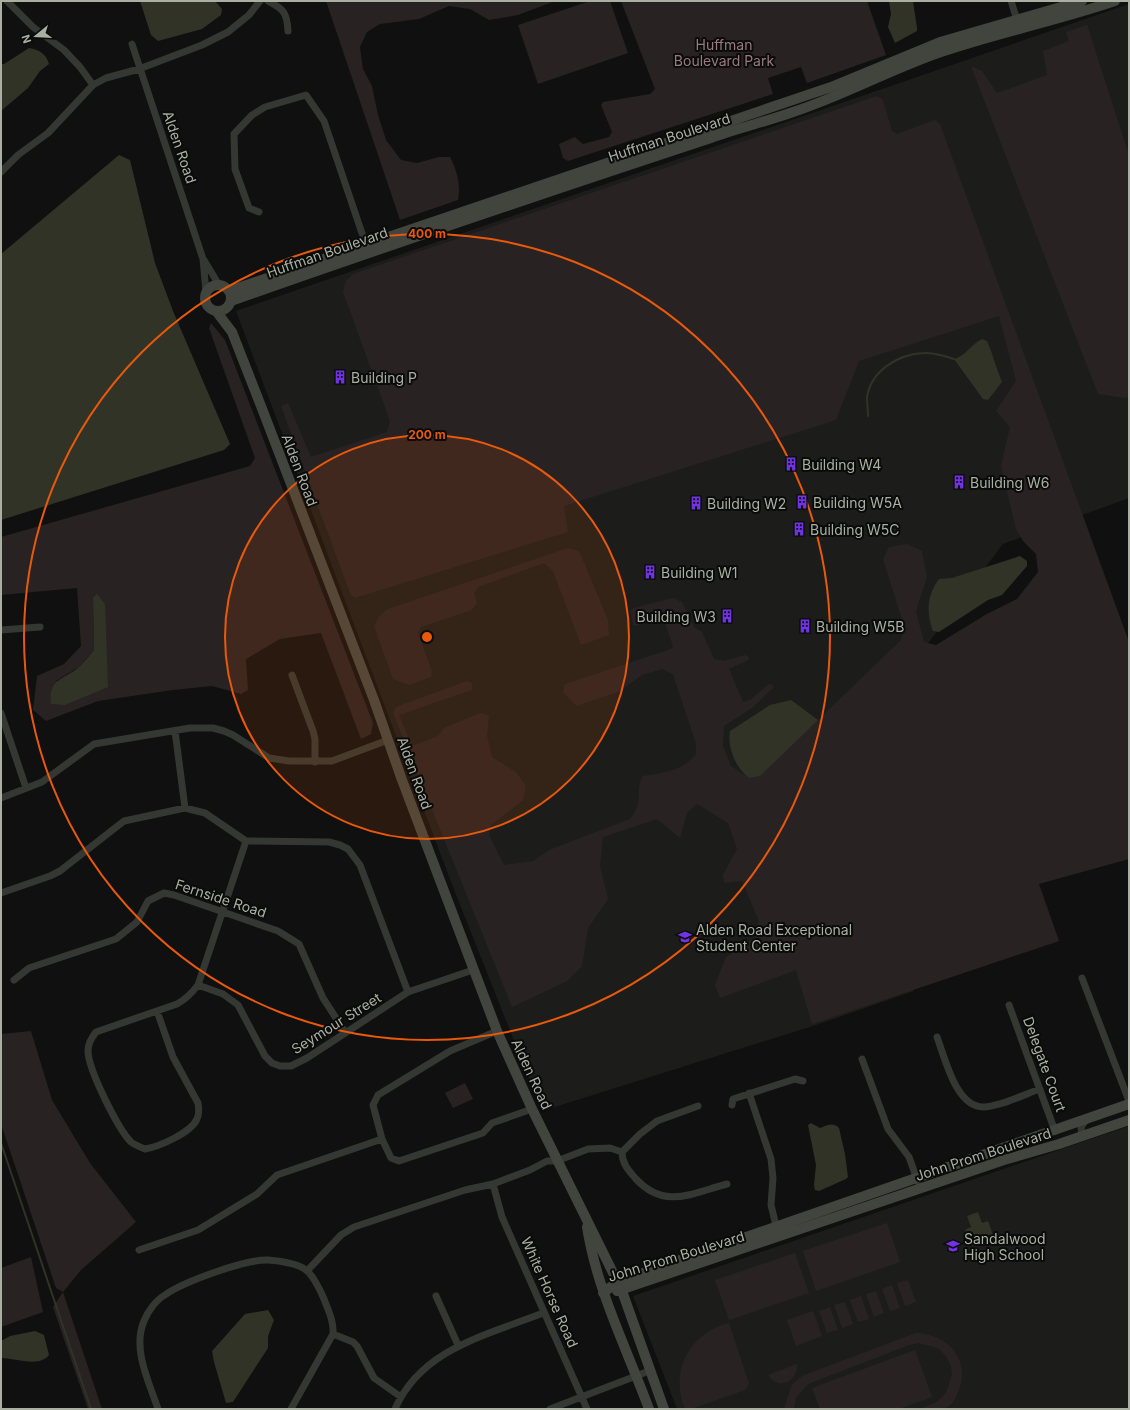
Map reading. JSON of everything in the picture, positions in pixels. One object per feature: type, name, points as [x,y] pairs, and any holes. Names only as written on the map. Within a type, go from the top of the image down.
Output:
[{"type":"street","points":[[7,1],[33,27],[64,50],[80,67],[93,85]]},
{"type":"street","points":[[1,172],[18,155],[48,133],[93,85],[106,78],[139,69],[202,45],[228,32],[249,15],[260,1]]},
{"type":"street","points":[[268,1],[279,6],[287,16],[288,31]]},
{"type":"street","points":[[1011,1],[1018,23]]},
{"type":"street","name":"Huffman Boulevard","points":[[229,291],[796,111],[837,97],[935,54],[1082,1]]},
{"type":"street","name":"Huffman Boulevard","points":[[1018,23],[1115,1]]},
{"type":"street","name":"Alden Road","points":[[132,44],[203,259],[219,285]]},
{"type":"street","points":[[259,212],[249,208],[235,169],[234,134],[252,115],[265,107],[306,95],[324,121],[367,248]]},
{"type":"street","name":"Huffman Boulevard","points":[[230,303],[367,248]]},
{"type":"street","name":"Alden Road","points":[[203,259],[206,292]]},
{"type":"street","points":[[219,285],[225,286],[229,291],[230,303],[224,310],[216,312],[208,306],[205,297],[209,288],[219,285]]},
{"type":"street","name":"Alden Road","points":[[230,303],[232,332],[388,740],[497,1032],[557,1161],[620,1286],[649,1371],[664,1409]]},
{"type":"street","name":"Alden Road","points":[[216,312],[232,332]]},
{"type":"street","points":[[1,630],[40,627]]},
{"type":"street","points":[[292,675],[313,731],[315,739],[315,762]]},
{"type":"street","points":[[1,713],[26,788]]},
{"type":"street","points":[[1,798],[42,782],[94,744],[190,728],[213,728],[233,735],[269,758],[289,762],[332,761],[388,740]]},
{"type":"street","points":[[175,731],[185,808]]},
{"type":"street","points":[[1,893],[60,871],[124,821],[185,808],[205,812],[246,841],[329,842],[348,849],[360,865],[408,992]]},
{"type":"street","points":[[157,1011],[174,1057],[198,1104],[197,1120],[188,1129],[155,1148],[145,1149],[132,1143],[118,1122],[91,1065],[88,1053],[89,1046],[92,1037],[96,1032],[157,1011],[186,998],[198,985],[246,841]]},
{"type":"street","name":"Fernside Road","points":[[14,980],[29,968],[116,939],[128,931],[137,922],[148,901],[164,893],[174,895],[278,931],[299,944],[323,998],[345,1032]]},
{"type":"street","name":"Seymour Street","points":[[198,985],[223,994],[238,1005],[265,1056],[272,1063],[280,1066],[291,1066],[302,1061],[345,1032],[375,1015],[408,992],[473,970]]},
{"type":"street","points":[[1082,978],[1129,1103]]},
{"type":"street","name":"Delegate Court","points":[[1009,1005],[1055,1131]]},
{"type":"street","points":[[497,1032],[450,1051],[378,1095],[373,1105],[382,1139],[391,1158],[399,1161],[483,1133],[492,1123],[532,1109]]},
{"type":"street","points":[[937,1037],[960,1095],[971,1104],[984,1107],[998,1104],[1040,1089]]},
{"type":"street","points":[[862,1059],[888,1129],[909,1157],[921,1190]]},
{"type":"street","points":[[732,1105],[732,1099],[749,1092],[795,1079],[803,1081]]},
{"type":"street","points":[[749,1092],[771,1159],[773,1178],[771,1205],[779,1238]]},
{"type":"street","name":"John Prom Boulevard","points":[[603,1293],[775,1226],[1055,1131],[1129,1103]]},
{"type":"street","points":[[622,1152],[640,1134],[657,1122],[698,1106]]},
{"type":"street","points":[[1082,1136],[1081,1128],[1086,1120]]},
{"type":"street","name":"John Prom Boulevard","points":[[620,1286],[779,1238],[1004,1160],[1129,1120]]},
{"type":"street","points":[[139,1250],[198,1230],[257,1194],[277,1174],[382,1139]]},
{"type":"street","points":[[307,1271],[341,1235],[354,1227],[465,1190],[493,1184],[530,1170],[547,1161],[557,1161],[588,1149],[610,1148],[622,1152]]},
{"type":"street","points":[[622,1152],[625,1165],[628,1170],[642,1185],[657,1195],[674,1197],[728,1184]]},
{"type":"street","name":"White Horse Road","points":[[493,1184],[502,1217],[543,1313],[551,1326],[587,1409]]},
{"type":"street","name":"Alden Road","points":[[585,1217],[591,1254],[603,1293],[649,1409]]},
{"type":"street","points":[[158,1409],[140,1352],[141,1331],[148,1314],[156,1303],[172,1290],[241,1265],[268,1260],[286,1263],[307,1271],[324,1300],[333,1324],[332,1334],[291,1409]]},
{"type":"street","points":[[436,1296],[458,1345]]},
{"type":"street","points":[[395,1409],[401,1397],[425,1367],[458,1345],[543,1313]]},
{"type":"street","points":[[332,1334],[353,1342],[357,1346],[374,1378],[401,1397]]},
{"type":"street","points":[[550,1409],[649,1371]]},
{"type":"shaded area","points":[[140,1],[215,1],[222,9],[221,15],[202,29],[158,41],[151,35]]},
{"type":"shaded area","points":[[889,1],[913,1],[917,28],[917,31],[895,43],[888,27],[891,14]]},
{"type":"shaded area","points":[[1129,4],[1129,498],[1003,544],[841,759],[914,991],[813,1026],[542,1111],[451,882],[236,311]]},
{"type":"shaded area","points":[[29,48],[42,53],[46,57],[49,64],[40,71],[28,88],[1,111],[1,64],[4,64]]},
{"type":"shaded area","points":[[119,155],[130,160],[155,263],[173,311],[230,444],[224,450],[1,520],[1,254]]},
{"type":"shaded area","points":[[982,339],[987,341],[1002,382],[988,400],[983,399],[954,359],[962,355]]},
{"type":"shaded area","points":[[1020,556],[1027,561],[1027,566],[1002,595],[988,600],[939,632],[933,631],[929,618],[929,604],[932,591],[939,579],[952,578]]},
{"type":"shaded area","points":[[97,594],[105,604],[108,687],[65,705],[51,704],[52,689],[55,684],[79,667],[94,650],[93,598]]},
{"type":"shaded area","points":[[791,700],[818,720],[760,776],[749,778],[736,763],[731,751],[729,737],[730,731],[770,705]]},
{"type":"shaded area","points":[[811,1123],[820,1128],[832,1125],[839,1128],[845,1154],[848,1177],[819,1191],[815,1190],[814,1185],[816,1165],[808,1125]]},
{"type":"shaded area","name":"Sandalwood High School","points":[[1129,1126],[1129,1409],[677,1409],[633,1296]]},
{"type":"shaded area","points":[[978,1212],[982,1223],[988,1221],[994,1238],[972,1246],[965,1230],[971,1227],[967,1216]]},
{"type":"shaded area","points":[[268,1310],[274,1320],[268,1336],[268,1348],[233,1402],[226,1403],[212,1351],[245,1314]]},
{"type":"shaded area","points":[[35,1331],[44,1335],[49,1355],[45,1359],[33,1362],[1,1358],[1,1341],[10,1336]]},
{"type":"green space","points":[[326,1],[555,1],[518,15],[489,20],[470,9],[449,6],[419,19],[380,24],[367,32],[360,47],[363,69],[372,86],[378,115],[386,140],[401,160],[417,163],[439,157],[450,157],[458,178],[458,200],[400,220]]},
{"type":"green space","points":[[590,1],[610,1],[628,53],[538,84],[518,25]]},
{"type":"green space","name":"Huffman Boulevard Park","points":[[621,1],[867,1],[886,55],[807,83],[801,67],[768,78],[773,94],[568,161],[563,158],[559,144],[575,137],[583,144],[609,137],[612,132],[601,105],[603,102],[650,94],[655,89]]},
{"type":"green space","points":[[1087,25],[1129,155],[1129,397],[1125,398],[1098,394],[971,66],[982,71],[997,93],[1047,75],[1043,51],[1069,41],[1066,32]]},
{"type":"green space","points":[[877,96],[883,100],[892,131],[897,134],[935,120],[940,124],[1129,642],[1129,859],[1039,884],[1059,941],[812,1024],[796,970],[720,998],[715,985],[726,957],[755,938],[759,921],[742,881],[724,883],[723,875],[737,849],[728,823],[697,804],[687,813],[680,838],[657,819],[603,837],[600,866],[608,899],[588,928],[582,966],[567,981],[512,1007],[393,713],[396,707],[467,681],[472,683],[472,690],[399,715],[412,746],[438,736],[444,728],[481,713],[489,715],[487,736],[492,757],[516,772],[526,786],[523,800],[491,825],[489,835],[504,865],[533,861],[549,850],[630,819],[637,807],[639,786],[643,776],[679,768],[691,760],[696,754],[696,743],[673,674],[662,669],[642,675],[620,691],[577,706],[563,692],[565,684],[671,649],[673,646],[664,620],[661,619],[635,626],[633,624],[630,611],[634,608],[673,598],[682,602],[694,627],[702,632],[714,659],[724,661],[745,655],[749,657],[748,660],[729,669],[743,702],[750,700],[769,684],[773,685],[773,688],[752,708],[724,726],[723,746],[731,766],[749,778],[818,720],[900,641],[905,629],[883,559],[889,547],[907,544],[922,551],[927,577],[916,611],[924,642],[936,645],[985,615],[1017,599],[1038,572],[1036,554],[1023,541],[1016,529],[1001,466],[1010,427],[996,411],[1016,381],[999,316],[859,361],[836,420],[564,506],[568,532],[355,598],[350,593],[281,406],[288,403],[311,457],[387,432],[390,421],[343,292],[346,281],[353,274]]},
{"type":"green space","points":[[211,323],[225,340],[373,723],[371,734],[361,739],[321,633],[280,639],[246,659],[248,690],[241,694],[212,686],[173,690],[98,701],[46,721],[33,710],[37,676],[64,664],[81,646],[77,588],[1,595],[1,537],[250,466],[255,458],[209,328]],"holes":[[[93,599],[108,687],[56,681],[79,667],[94,650]]]},
{"type":"green space","points":[[568,548],[579,551],[608,620],[609,635],[581,645],[553,571],[544,563],[478,587],[474,594],[477,603],[472,610],[421,627],[418,633],[432,672],[431,677],[409,685],[393,679],[374,626],[379,616],[388,609]]},
{"type":"green space","points":[[31,1031],[52,1100],[90,1163],[136,1222],[81,1270],[63,1292],[56,1288],[1,1124],[1,1034]]},
{"type":"green space","points":[[465,1083],[473,1099],[453,1108],[445,1093]]},
{"type":"green space","points":[[887,1223],[900,1262],[816,1291],[803,1251]]},
{"type":"green space","points":[[795,1253],[809,1293],[729,1320],[715,1280]]},
{"type":"green space","points":[[31,1257],[43,1312],[1,1327],[1,1268]]},
{"type":"green space","points":[[908,1280],[916,1302],[905,1306],[897,1283]]},
{"type":"green space","points":[[892,1285],[900,1308],[890,1311],[882,1289]]},
{"type":"green space","points":[[876,1291],[884,1313],[874,1317],[866,1294]]},
{"type":"green space","points":[[63,1292],[102,1409],[88,1409],[53,1307]]},
{"type":"green space","points":[[861,1296],[869,1319],[858,1322],[850,1300]]},
{"type":"green space","points":[[845,1302],[853,1324],[842,1328],[834,1305]]},
{"type":"green space","points":[[830,1307],[838,1330],[827,1333],[819,1311]]},
{"type":"green space","points":[[813,1311],[822,1336],[796,1346],[787,1320]]},
{"type":"green space","points":[[729,1323],[749,1384],[745,1390],[691,1409],[685,1409],[681,1395],[680,1381],[686,1356],[694,1344],[703,1335],[715,1328]]},
{"type":"green space","points":[[916,1333],[927,1334],[947,1343],[954,1350],[959,1359],[962,1369],[958,1392],[952,1404],[947,1407],[940,1409],[920,1409],[937,1402],[946,1393],[952,1375],[951,1366],[946,1356],[938,1348],[918,1343],[909,1345],[808,1384],[796,1398],[794,1409],[784,1409],[792,1385],[802,1376]]},
{"type":"green space","points":[[915,1350],[932,1397],[899,1409],[820,1409],[812,1388]]},
{"type":"green space","points":[[797,1364],[794,1376],[787,1382],[777,1383],[768,1375]]},
{"type":"waterway","points":[[868,416],[867,397],[870,388],[874,379],[887,366],[914,354],[928,353],[954,359]]},
{"type":"waterway","points":[[1,1143],[91,1409]]},
{"type":"place","name":"Building P","points":[[340,377]]},
{"type":"place","name":"Building W4","points":[[791,464]]},
{"type":"place","name":"Building W6","points":[[959,482]]},
{"type":"place","name":"Building W5A","points":[[802,502]]},
{"type":"place","name":"Building W2","points":[[696,503]]},
{"type":"place","name":"Building W5C","points":[[799,529]]},
{"type":"place","name":"Building W1","points":[[650,572]]},
{"type":"place","name":"Building W3","points":[[727,616]]},
{"type":"place","name":"Building W5B","points":[[805,626]]},
{"type":"place","name":"Alden Road Exceptional Student Center","points":[[685,937]]},
{"type":"place","name":"Sandalwood High School","points":[[953,1246]]}]
